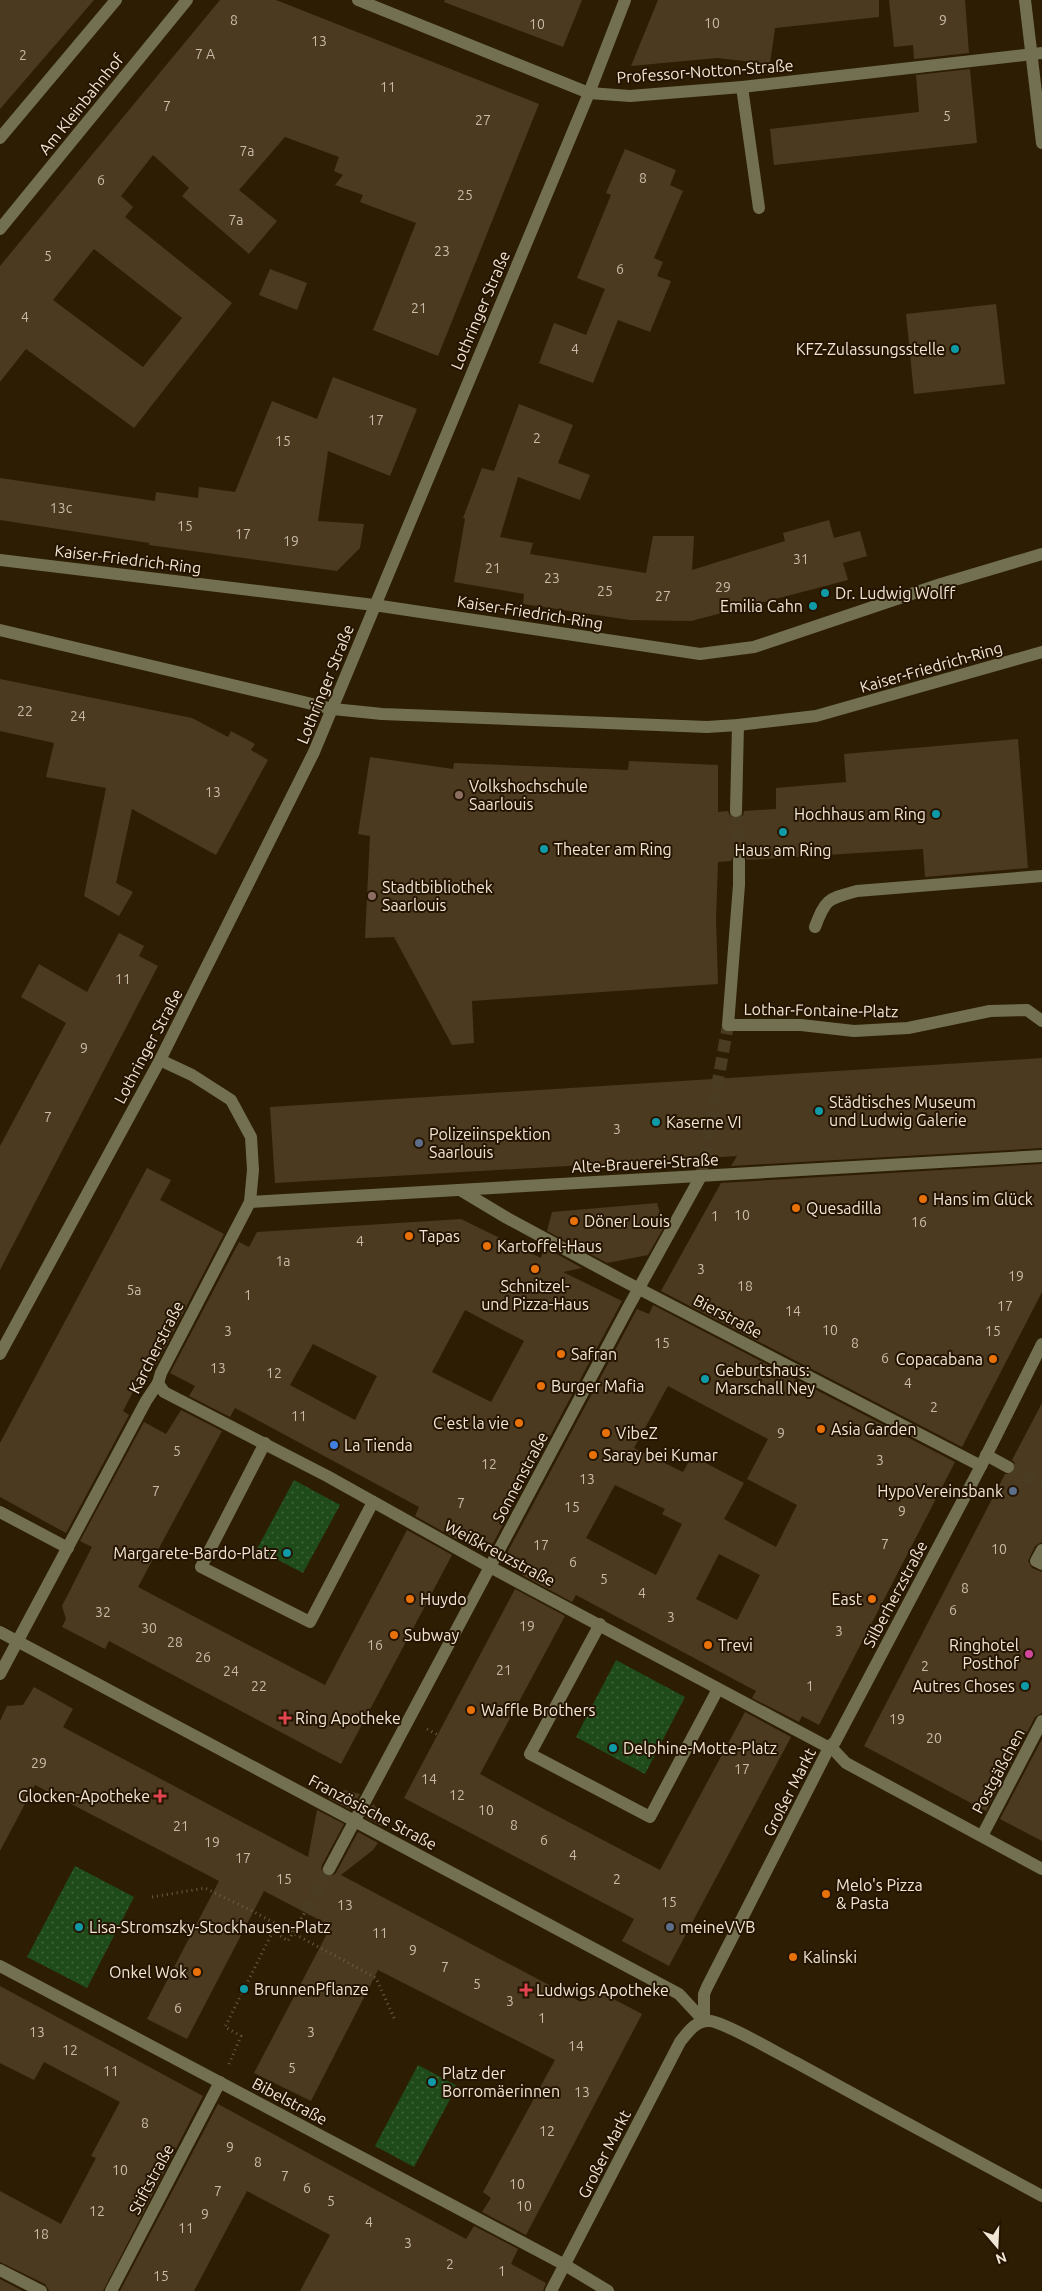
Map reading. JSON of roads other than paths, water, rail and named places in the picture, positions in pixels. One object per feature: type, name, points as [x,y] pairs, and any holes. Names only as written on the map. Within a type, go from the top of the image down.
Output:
[{"type":"street","points":[[0,138],[116,0]]},
{"type":"street","name":"Am Kleinbahnhof","points":[[0,229],[187,0]]},
{"type":"street","name":"Professor-Notton-Straße","points":[[358,0],[588,93],[630,96],[742,87],[1036,53]]},
{"type":"street","name":"Lothringer Straße","points":[[0,1354],[160,1060],[291,802],[333,709],[374,605],[625,0]]},
{"type":"street","points":[[1025,0],[1036,53],[1042,143]]},
{"type":"street","points":[[742,87],[758,208]]},
{"type":"street","name":"Kaiser-Friedrich-Ring","points":[[0,560],[374,605],[700,654],[754,647],[941,584],[1042,554]]},
{"type":"street","name":"Kaiser-Friedrich-Ring","points":[[0,630],[333,709],[382,714],[707,727],[816,716],[1042,652]]},
{"type":"street","points":[[736,811],[738,725]]},
{"type":"street","name":"Lothar-Fontaine-Platz","points":[[739,860],[739,885],[728,1025],[801,1025],[854,1031],[908,1028],[990,1011],[1027,1010],[1042,1021]]},
{"type":"street","points":[[815,927],[822,907],[830,899],[857,891],[1042,876]]},
{"type":"street","name":"Karcherstraße","points":[[0,1674],[146,1401],[158,1383],[161,1373],[250,1202],[254,1170],[251,1137],[231,1100],[192,1075],[160,1060]]},
{"type":"street","name":"Alte-Brauerei-Straße","points":[[250,1202],[1042,1156]]},
{"type":"street","name":"Sonnenstraße","points":[[355,1821],[701,1176]]},
{"type":"street","name":"Bierstraße","points":[[462,1190],[507,1218],[640,1288],[984,1461]]},
{"type":"street","name":"Silberherzstraße","points":[[830,1746],[835,1742],[984,1461],[1042,1344]]},
{"type":"street","name":"Weißkreuzstraße","points":[[158,1383],[164,1392],[373,1502],[718,1689],[826,1746],[830,1746]]},
{"type":"street","points":[[264,1444],[201,1568],[310,1622],[373,1502]]},
{"type":"street","points":[[984,1461],[1008,1467]]},
{"type":"street","points":[[0,1512],[68,1548]]},
{"type":"street","points":[[1042,1550],[1036,1561],[1042,1564]]},
{"type":"street","points":[[600,1624],[530,1754],[650,1817],[718,1689]]},
{"type":"street","name":"Französische Straße","points":[[0,1632],[679,1994],[704,2021]]},
{"type":"street","name":"Postgäßchen","points":[[982,1836],[1042,1721]]},
{"type":"street","name":"Großer Markt","points":[[551,2291],[680,2042],[694,2026],[704,2021],[704,1994],[830,1746],[846,1763],[1042,1869]]},
{"type":"street","points":[[329,1868],[355,1821]]},
{"type":"street","name":"Bibelstraße","points":[[0,1966],[565,2265]]},
{"type":"street","points":[[704,2021],[721,2024],[773,2050],[1042,2196]]},
{"type":"street","name":"Stiftstraße","points":[[111,2291],[220,2082]]},
{"type":"street","points":[[565,2265],[608,2291]]},
{"type":"street","points":[[0,2270],[41,2291]]},
{"type":"tunnel","points":[[736,811],[739,860]]},
{"type":"tunnel","points":[[701,1176],[728,1025]]},
{"type":"tunnel","points":[[1008,1467],[1042,1485]]},
{"type":"tunnel","points":[[305,1912],[329,1869]]},
{"type":"place","name":"KFZ-Zulassungsstelle","points":[[955,349]]},
{"type":"place","name":"Dr. Ludwig Wolff","points":[[825,593]]},
{"type":"place","name":"Emilia Cahn","points":[[813,606]]},
{"type":"place","name":"Volkshochschule Saarlouis","points":[[459,795]]},
{"type":"place","name":"Hochhaus am Ring","points":[[936,814]]},
{"type":"place","name":"Haus am Ring","points":[[783,832]]},
{"type":"place","name":"Theater am Ring","points":[[544,849]]},
{"type":"place","name":"Stadtbibliothek Saarlouis","points":[[372,896]]},
{"type":"place","name":"Städtisches Museum und Ludwig Galerie","points":[[819,1111]]},
{"type":"place","name":"Kaserne VI","points":[[656,1122]]},
{"type":"place","name":"Polizeiinspektion Saarlouis","points":[[419,1143]]},
{"type":"place","name":"Hans im Glück","points":[[923,1199]]},
{"type":"place","name":"Quesadilla","points":[[796,1208]]},
{"type":"place","name":"Döner Louis","points":[[574,1221]]},
{"type":"place","name":"Tapas","points":[[409,1236]]},
{"type":"place","name":"Kartoffel-Haus","points":[[487,1246]]},
{"type":"place","name":"Schnitzel- und Pizza-Haus","points":[[535,1269]]},
{"type":"place","name":"Safran","points":[[561,1354]]},
{"type":"place","name":"Copacabana","points":[[993,1359]]},
{"type":"place","name":"Geburtshaus: Marschall Ney","points":[[705,1379]]},
{"type":"place","name":"Burger Mafia","points":[[541,1386]]},
{"type":"place","name":"C'est la vie","points":[[519,1423]]},
{"type":"place","name":"Asia Garden","points":[[821,1429]]},
{"type":"place","name":"VibeZ","points":[[606,1433]]},
{"type":"place","name":"La Tienda","points":[[334,1445]]},
{"type":"place","name":"Saray bei Kumar","points":[[593,1455]]},
{"type":"place","name":"HypoVereinsbank","points":[[1013,1491]]},
{"type":"place","name":"Margarete-Bardo-Platz","points":[[287,1553]]},
{"type":"place","name":"Huydo","points":[[410,1599]]},
{"type":"place","name":"East","points":[[872,1599]]},
{"type":"place","name":"Subway","points":[[394,1635]]},
{"type":"place","name":"Trevi","points":[[708,1645]]},
{"type":"place","name":"Ringhotel Posthof","points":[[1029,1654]]},
{"type":"place","name":"Autres Choses","points":[[1025,1686]]},
{"type":"place","name":"Waffle Brothers","points":[[471,1710]]},
{"type":"place","name":"Ring Apotheke","points":[[285,1718]]},
{"type":"place","name":"Delphine-Motte-Platz","points":[[613,1748]]},
{"type":"place","name":"Glocken-Apotheke","points":[[160,1796]]},
{"type":"place","name":"Melo's Pizza & Pasta","points":[[826,1894]]},
{"type":"place","name":"Lisa-Stromszky-Stockhausen-Platz","points":[[79,1927]]},
{"type":"place","name":"meineVVB","points":[[670,1927]]},
{"type":"place","name":"Kalinski","points":[[793,1957]]},
{"type":"place","name":"Onkel Wok","points":[[197,1972]]},
{"type":"place","name":"BrunnenPflanze","points":[[244,1989]]},
{"type":"place","name":"Ludwigs Apotheke","points":[[526,1990]]},
{"type":"place","name":"Platz der Borromäerinnen","points":[[432,2082]]}]
